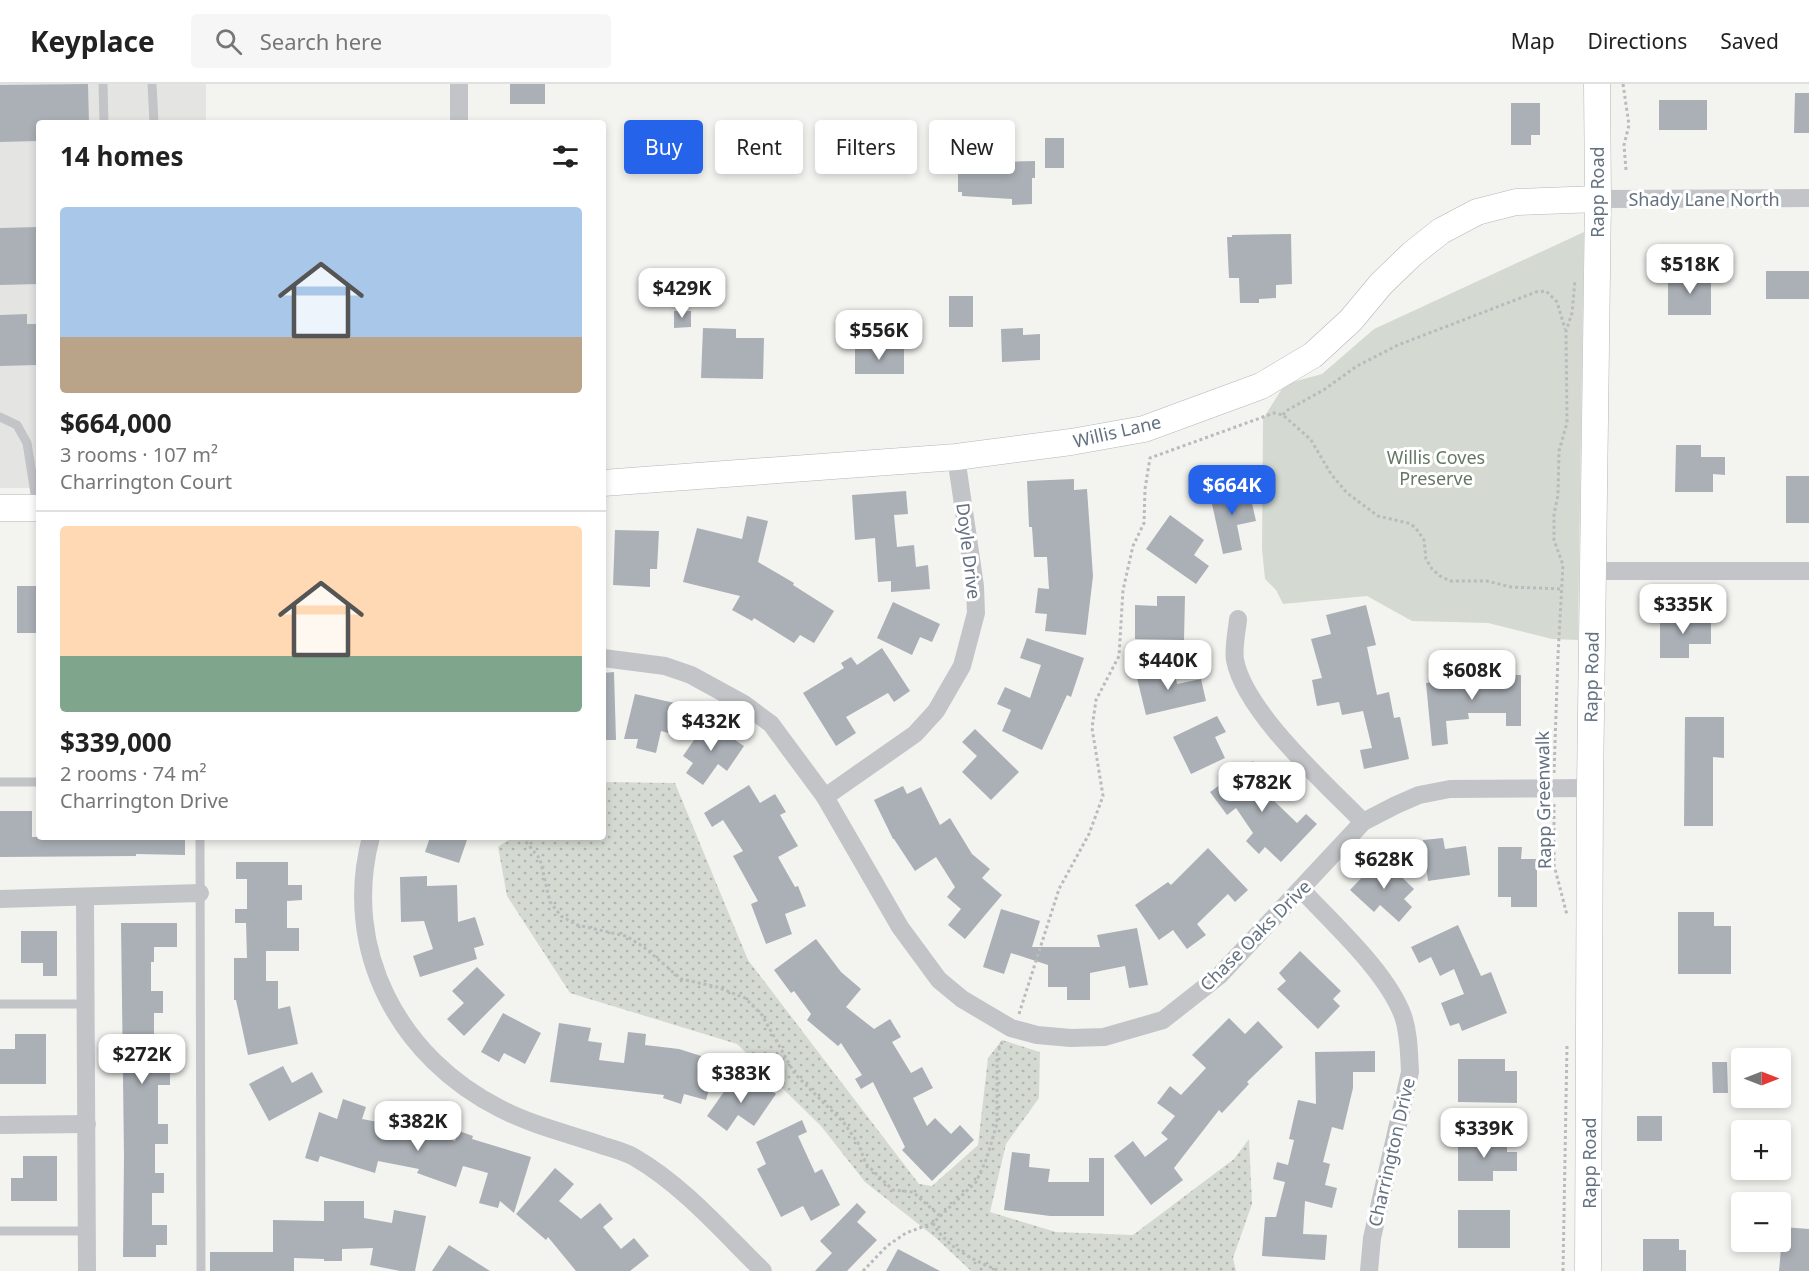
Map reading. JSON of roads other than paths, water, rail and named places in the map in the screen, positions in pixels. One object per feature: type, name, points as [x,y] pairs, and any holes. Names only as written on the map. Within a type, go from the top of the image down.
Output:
[{"type":"street","points":[[459,84],[459,120]]},
{"type":"street","name":"Rapp Road","points":[[1588,1271],[1590,788],[1598,199],[1597,84]]},
{"type":"street","name":"Shady Lane North","points":[[1598,199],[1809,198]]},
{"type":"street","name":"Willis Lane","points":[[606,483],[956,457],[1071,442],[1144,429],[1261,386],[1313,355],[1351,320],[1412,254],[1441,231],[1477,212],[1516,202],[1598,199]]},
{"type":"street","name":"Doyle Drive","points":[[825,797],[915,734],[936,711],[962,666],[971,637],[976,604],[956,457]]},
{"type":"street","points":[[0,508],[36,508]]},
{"type":"street","points":[[1593,571],[1809,572]]},
{"type":"street","points":[[1238,619],[1235,659],[1245,689],[1279,735],[1363,822]]},
{"type":"street","name":"Chase Oaks Drive","points":[[606,658],[665,666],[691,675],[744,704],[771,724],[825,797],[900,927],[939,980],[962,999],[1011,1028],[1037,1035],[1071,1038],[1104,1037],[1163,1020],[1219,976],[1302,890],[1363,822],[1419,795],[1450,789],[1590,788]]},
{"type":"street","points":[[370,840],[365,860],[366,935],[376,972],[406,1031],[433,1060],[465,1087],[501,1109],[538,1125],[631,1156],[663,1176],[690,1199],[763,1271]]},
{"type":"street","name":"Charrington Drive","points":[[1302,890],[1383,977],[1404,1017],[1410,1072],[1372,1238],[1369,1271]]},
{"type":"street","points":[[0,899],[200,893]]},
{"type":"street","points":[[85,897],[87,1271]]},
{"type":"street","points":[[0,1125],[87,1124]]},
{"type":"lane","points":[[103,84],[104,120]]},
{"type":"lane","points":[[152,84],[154,120]]},
{"type":"lane","points":[[0,417],[18,424],[27,443],[36,496]]},
{"type":"lane","points":[[0,782],[36,782]]},
{"type":"lane","points":[[200,840],[201,1271]]},
{"type":"lane","points":[[0,1004],[86,1004]]},
{"type":"lane","points":[[0,1231],[87,1231]]},
{"type":"park label","name":"Willis Coves Preserve","points":[[1436,467]]}]
